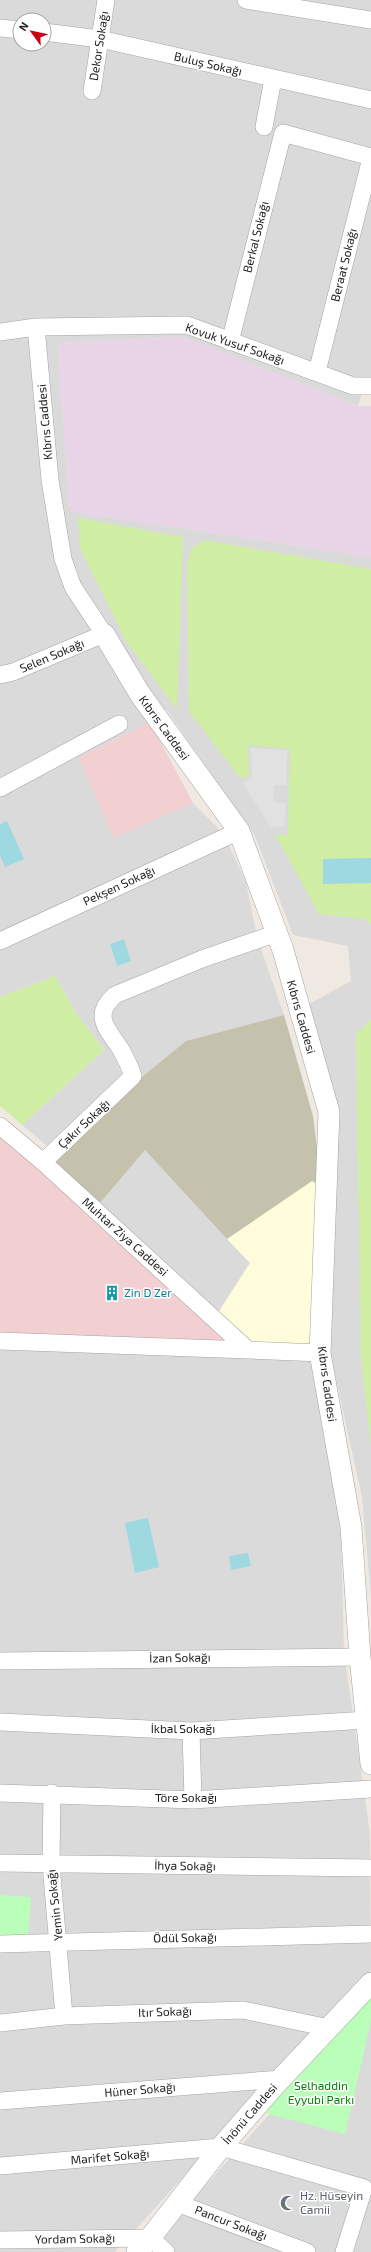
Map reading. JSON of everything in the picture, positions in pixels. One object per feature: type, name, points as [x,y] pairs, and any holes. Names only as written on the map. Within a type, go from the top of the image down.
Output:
[{"type":"street","name":"Dekor Sokağı","points":[[92,91],[106,0]]},
{"type":"street","points":[[246,0],[371,20]]},
{"type":"street","points":[[0,28],[12,29]]},
{"type":"street","name":"Buluş Sokağı","points":[[52,33],[100,39],[371,100]]},
{"type":"street","points":[[264,127],[273,79]]},
{"type":"street","name":"Berkal Sokağı","points":[[230,342],[283,133],[371,157]]},
{"type":"street","name":"Beraat Sokağı","points":[[318,372],[371,157]]},
{"type":"street","name":"Kovuk Yusuf Sokağı","points":[[0,332],[36,327],[187,325],[353,386],[371,386]]},
{"type":"street","name":"Kıbrıs Caddesi","points":[[36,327],[50,480],[63,559],[73,587],[104,634],[140,694],[239,831],[277,933],[329,1112],[320,1353],[351,1527],[360,1656],[371,1764]]},
{"type":"street","name":"Selen Sokağı","points":[[0,675],[13,672],[104,634]]},
{"type":"street","points":[[0,788],[119,724]]},
{"type":"street","name":"Pekşen Sokağı","points":[[0,941],[239,831]]},
{"type":"street","name":"Çakır Sokağı","points":[[43,1162],[133,1076],[126,1058],[104,1024],[104,1010],[110,999],[115,995],[202,959],[277,933]]},
{"type":"street","name":"Muhtar Ziya Caddesi","points":[[0,1126],[43,1162],[248,1350]]},
{"type":"street","points":[[0,1341],[320,1353]]},
{"type":"street","name":"İzan Sokağı","points":[[0,1661],[360,1656]]},
{"type":"street","name":"İkbal Sokağı","points":[[0,1722],[191,1731],[367,1720]]},
{"type":"street","points":[[191,1731],[193,1800]]},
{"type":"street","name":"Töre Sokağı","points":[[0,1793],[52,1793],[193,1800],[371,1789]]},
{"type":"street","name":"Yemin Sokağı","points":[[52,1793],[51,1864],[59,1941],[64,2016]]},
{"type":"street","name":"İhya Sokağı","points":[[0,1863],[371,1868]]},
{"type":"street","name":"Ödül Sokağı","points":[[0,1944],[59,1941],[371,1934]]},
{"type":"street","name":"İnönü Caddesi","points":[[143,2245],[221,2147],[280,2079],[371,1983]]},
{"type":"street","name":"Itır Sokağı","points":[[0,2023],[64,2016],[244,2010],[329,2028]]},
{"type":"street","name":"Hüner Sokağı","points":[[0,2101],[280,2079]]},
{"type":"street","points":[[221,2147],[364,2188],[344,2252]]},
{"type":"street","name":"Marifet Sokağı","points":[[0,2166],[221,2147]]},
{"type":"street","name":"Pancur Sokağı","points":[[177,2203],[307,2252]]},
{"type":"street","name":"Yordam Sokağı","points":[[0,2240],[143,2245]]},
{"type":"street","points":[[143,2245],[166,2252]]},
{"type":"shaded area","points":[[0,0],[371,0],[371,382],[366,382],[358,406],[183,337],[58,343],[70,511],[371,557],[371,1597],[362,1497],[327,1338],[337,1114],[309,1004],[351,981],[348,946],[293,935],[255,836],[166,709],[150,722],[79,758],[114,837],[193,803],[223,833],[246,882],[257,937],[284,1015],[186,1041],[52,1150],[22,1125],[104,1050],[75,1012],[55,976],[0,997]]},
{"type":"shaded area","points":[[183,337],[358,406],[371,406],[371,557],[70,511],[58,343]]},
{"type":"shaded area","points":[[150,722],[193,803],[114,838],[79,758]]},
{"type":"shaded area","points":[[250,748],[287,750],[286,785],[274,785],[274,802],[286,803],[285,826],[271,828],[242,782],[252,779]]},
{"type":"shaded area","points":[[284,1015],[313,1116],[322,1186],[312,1181],[227,1239],[145,1150],[95,1209],[40,1160],[186,1041]]},
{"type":"shaded area","points":[[0,1130],[256,1351],[0,1340]]},
{"type":"shaded area","points":[[145,1150],[250,1263],[216,1316],[95,1209]]},
{"type":"shaded area","points":[[312,1181],[322,1186],[314,1349],[256,1351],[216,1316],[250,1263],[227,1239]]},
{"type":"shaded area","points":[[0,1340],[314,1349],[341,1533],[344,1652],[370,1834],[371,1970],[115,2252],[0,2252]]},
{"type":"shaded area","points":[[371,2002],[371,2252],[145,2252]]},
{"type":"green space","points":[[78,518],[183,537],[177,709],[126,641],[80,548]]},
{"type":"green space","points":[[204,540],[371,569],[371,924],[366,919],[319,914],[275,834],[288,835],[290,749],[248,745],[249,777],[239,777],[189,711],[187,564],[191,549]]},
{"type":"green space","points":[[55,976],[75,1012],[104,1050],[22,1125],[0,1106],[0,997]]},
{"type":"green space","points":[[371,1020],[371,1446],[361,1359],[356,1034]]},
{"type":"green space","points":[[0,1895],[31,1897],[28,1936],[0,1935]]},
{"type":"green space","name":"Selhaddin Eyyubi Parkı","points":[[371,1994],[371,2021],[345,2134],[261,2112]]},
{"type":"water","points":[[7,821],[24,859],[5,867],[0,855],[0,824]]},
{"type":"water","points":[[371,858],[371,883],[323,884],[323,859]]},
{"type":"water","points":[[124,939],[131,961],[117,966],[110,944]]},
{"type":"water","points":[[148,1518],[159,1567],[135,1573],[125,1523]]},
{"type":"water","points":[[248,1553],[251,1566],[231,1570],[229,1556]]},
{"type":"place","name":"Zin D Zer","points":[[112,1293]]},
{"type":"place","name":"Hz. Hüseyin Camii","points":[[288,2203]]}]
